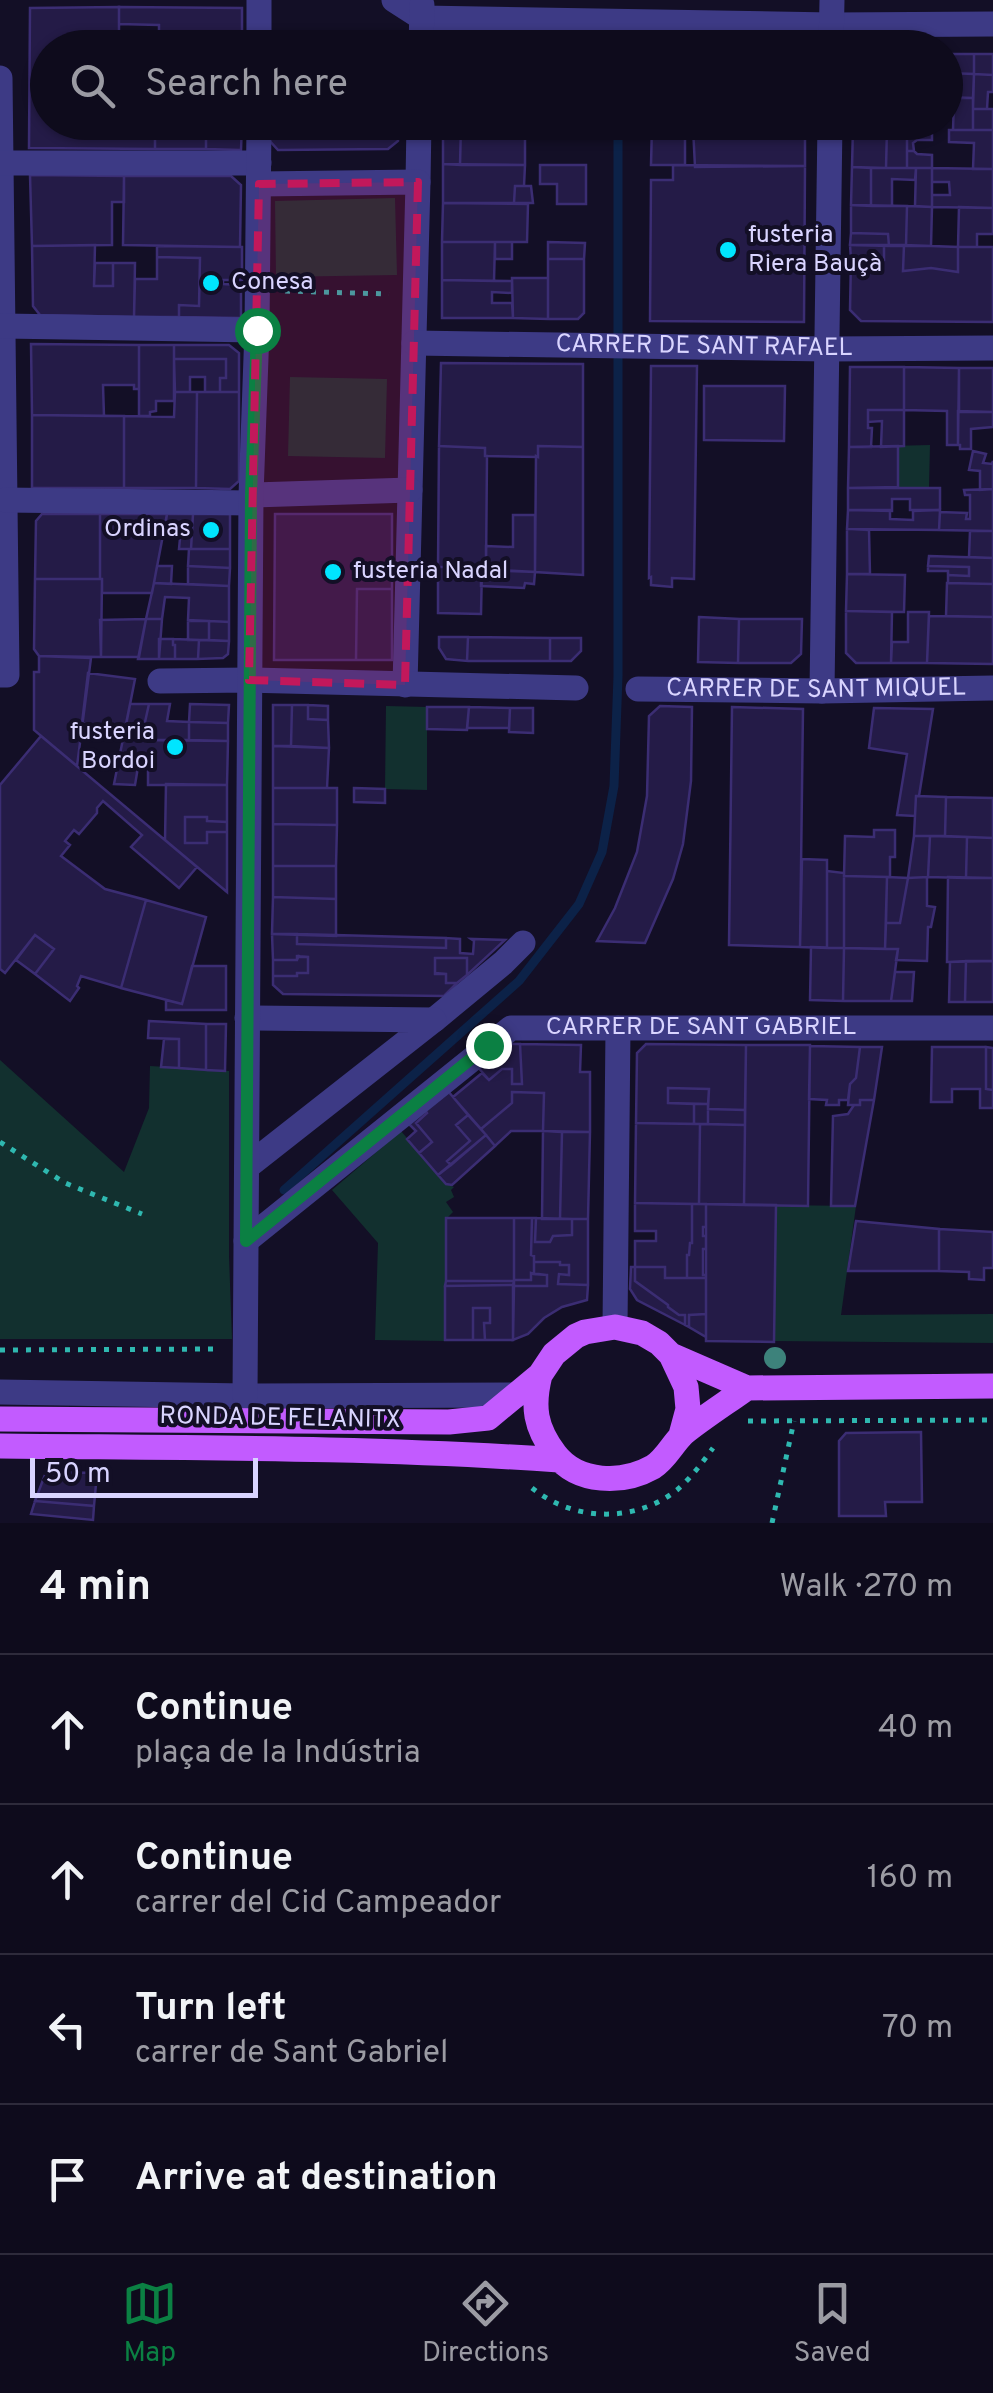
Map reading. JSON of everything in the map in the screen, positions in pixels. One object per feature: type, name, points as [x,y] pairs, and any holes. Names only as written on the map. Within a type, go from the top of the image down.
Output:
[{"type":"main road","points":[[681,1435],[688,1409],[686,1387],[671,1355],[642,1333],[614,1326],[584,1332],[554,1354],[540,1375],[536,1411],[542,1436],[559,1460],[599,1479],[625,1478],[656,1466],[681,1435],[747,1388]]},
{"type":"main road","points":[[671,1355],[747,1388],[993,1386]]},
{"type":"main road","name":"RONDA DE FELANITX","points":[[0,1419],[450,1422],[488,1418],[540,1375]]},
{"type":"main road","name":"RONDA DE FELANITX","points":[[0,1446],[449,1452],[559,1460]]},
{"type":"street","points":[[259,0],[259,30]]},
{"type":"street","points":[[394,0],[422,9],[596,11],[832,24],[993,24]]},
{"type":"street","points":[[0,78],[4,675]]},
{"type":"street","points":[[245,1396],[251,499],[259,140]]},
{"type":"street","points":[[405,685],[419,140]]},
{"type":"street","points":[[822,691],[830,140]]},
{"type":"street","points":[[1,162],[418,182]]},
{"type":"street","points":[[2,337],[257,330]]},
{"type":"street","name":"CARRER DE SANT RAFAEL","points":[[414,343],[993,348]]},
{"type":"street","points":[[5,500],[251,499],[410,490]]},
{"type":"street","points":[[160,681],[576,688]]},
{"type":"street","name":"CARRER DE SANT MIQUEL","points":[[638,689],[993,688]]},
{"type":"street","points":[[246,1168],[434,1020],[503,963],[522,942]]},
{"type":"street","points":[[247,1018],[434,1020]]},
{"type":"street","name":"CARRER DE SANT GABRIEL","points":[[246,1241],[511,1028],[993,1028]]},
{"type":"street","points":[[614,1326],[618,1028]]},
{"type":"street","points":[[0,1392],[518,1396]]},
{"type":"path","points":[[258,290],[415,295]]},
{"type":"path","points":[[0,1142],[65,1183],[142,1214]]},
{"type":"path","points":[[0,1350],[246,1348]]},
{"type":"path","points":[[772,1523],[794,1420],[796,1388]]},
{"type":"highlighted area","points":[[418,182],[405,685],[249,680],[259,184]]},
{"type":"green space","points":[[395,198],[397,275],[276,277],[275,201]]},
{"type":"green space","points":[[290,377],[387,379],[385,458],[288,456]]},
{"type":"green space","points":[[930,445],[929,487],[848,488],[849,447]]},
{"type":"green space","points":[[386,706],[427,707],[427,790],[385,789]]},
{"type":"green space","points":[[0,1060],[124,1172],[149,1108],[150,1066],[229,1071],[232,1339],[0,1339]]},
{"type":"green space","points":[[401,1131],[446,1184],[454,1187],[454,1197],[446,1202],[453,1212],[446,1219],[445,1341],[375,1340],[378,1243],[332,1190]]},
{"type":"green space","points":[[776,1205],[856,1206],[841,1315],[993,1314],[993,1343],[774,1341]]},
{"type":"building","points":[[119,7],[242,8],[242,30],[159,30],[159,25],[119,24]]},
{"type":"building","points":[[119,7],[119,30],[30,30],[30,140],[155,140],[155,149],[29,148],[30,8]]},
{"type":"building","points":[[963,54],[974,54],[974,74],[963,74]]},
{"type":"building","points":[[974,54],[993,54],[993,75],[974,74]]},
{"type":"building","points":[[963,74],[974,74],[973,98],[963,98]]},
{"type":"building","points":[[974,74],[993,75],[987,109],[973,109]]},
{"type":"building","points":[[963,98],[973,98],[973,130],[963,130]]},
{"type":"building","points":[[973,109],[993,109],[993,130],[973,130]]},
{"type":"building","points":[[963,130],[993,130],[993,169],[973,169],[974,143],[949,142],[963,140]]},
{"type":"building","points":[[155,140],[206,140],[206,149],[155,149]]},
{"type":"building","points":[[206,140],[241,140],[241,150],[206,149]]},
{"type":"building","points":[[269,140],[398,140],[388,149],[278,150]]},
{"type":"building","points":[[443,140],[461,140],[460,165],[443,164]]},
{"type":"building","points":[[461,140],[525,140],[525,165],[460,165]]},
{"type":"building","points":[[652,140],[685,140],[685,165],[651,165]]},
{"type":"building","points":[[694,140],[805,140],[805,166],[695,167]]},
{"type":"building","points":[[853,140],[887,140],[886,168],[852,167]]},
{"type":"building","points":[[887,140],[907,140],[907,168],[886,168]]},
{"type":"building","points":[[907,140],[917,140],[913,143],[914,151],[907,151]]},
{"type":"building","points":[[907,151],[932,155],[932,168],[907,168]]},
{"type":"building","points":[[443,164],[525,165],[524,186],[515,186],[514,203],[443,203]]},
{"type":"building","points":[[540,165],[586,165],[586,204],[557,204],[557,184],[540,184]]},
{"type":"building","name":"fusteria Riera Bauçà","points":[[673,165],[805,166],[804,322],[650,321],[651,180],[673,180]]},
{"type":"building","points":[[852,167],[871,168],[871,206],[851,205]]},
{"type":"building","points":[[871,168],[916,168],[915,180],[892,179],[892,206],[871,206]]},
{"type":"building","points":[[916,168],[932,168],[932,207],[915,206]]},
{"type":"building","points":[[932,168],[993,169],[993,208],[932,207],[932,195],[950,195],[949,182],[932,182]]},
{"type":"building","points":[[30,175],[124,176],[124,202],[112,202],[112,245],[32,246]]},
{"type":"building","points":[[124,176],[231,176],[241,185],[240,247],[123,245]]},
{"type":"building","points":[[515,186],[531,186],[533,203],[514,203]]},
{"type":"building","points":[[443,203],[528,204],[527,242],[442,242]]},
{"type":"building","points":[[851,205],[907,206],[906,246],[889,246],[888,234],[851,233]]},
{"type":"building","points":[[907,206],[932,207],[931,246],[906,246]]},
{"type":"building","points":[[959,207],[993,208],[993,234],[977,234],[977,247],[958,247]]},
{"type":"building","points":[[851,233],[888,234],[889,246],[850,245]]},
{"type":"building","points":[[442,242],[495,242],[494,281],[442,280]]},
{"type":"building","points":[[495,242],[512,242],[512,259],[495,259]]},
{"type":"building","points":[[548,242],[585,243],[584,259],[548,259]]},
{"type":"building","points":[[95,245],[94,286],[113,286],[113,263],[135,263],[134,317],[40,315],[33,306],[32,246]]},
{"type":"building","points":[[850,245],[884,245],[884,260],[851,259]]},
{"type":"building","points":[[884,245],[904,245],[903,271],[931,268],[958,272],[958,247],[993,247],[993,322],[861,321],[850,310],[851,259],[884,260]]},
{"type":"building","points":[[904,245],[958,247],[958,272],[931,268],[903,271]]},
{"type":"building","name":"Conesa","points":[[157,246],[242,247],[242,280],[223,280],[223,284],[241,285],[241,318],[179,317],[179,305],[199,306],[200,258],[157,257]]},
{"type":"building","points":[[157,257],[200,258],[199,306],[179,305],[179,317],[134,317],[135,279],[157,279]]},
{"type":"building","points":[[548,259],[584,259],[584,313],[578,319],[548,319]]},
{"type":"building","points":[[95,263],[113,263],[113,286],[94,286]]},
{"type":"building","points":[[512,278],[548,278],[548,319],[513,318]]},
{"type":"building","points":[[442,280],[512,281],[512,293],[492,292],[492,303],[512,303],[513,318],[442,318]]},
{"type":"building","points":[[31,344],[139,345],[139,389],[134,389],[134,385],[103,385],[104,416],[32,415]]},
{"type":"building","points":[[139,345],[174,345],[174,401],[156,401],[156,411],[150,412],[150,416],[139,416]]},
{"type":"building","points":[[174,345],[229,345],[239,353],[239,392],[220,392],[220,378],[226,378],[226,359],[174,359]]},
{"type":"building","points":[[174,359],[226,359],[226,378],[220,378],[220,392],[205,392],[205,377],[190,377],[190,392],[175,392]]},
{"type":"building","points":[[441,363],[583,364],[583,447],[538,446],[538,457],[485,456],[485,448],[439,446]]},
{"type":"building","points":[[651,366],[697,366],[694,579],[672,578],[672,587],[651,585],[649,578]]},
{"type":"building","points":[[850,367],[904,367],[904,410],[868,410],[871,447],[849,447]]},
{"type":"building","points":[[904,367],[959,368],[958,445],[947,445],[947,411],[904,410]]},
{"type":"building","points":[[959,368],[993,368],[993,412],[959,412]]},
{"type":"building","points":[[704,386],[785,386],[784,441],[704,440]]},
{"type":"building","points":[[175,392],[197,392],[196,488],[124,488],[124,416],[174,417]]},
{"type":"building","points":[[197,392],[239,392],[239,481],[230,489],[196,488]]},
{"type":"building","points":[[868,410],[904,410],[904,446],[881,447],[882,421],[868,422]]},
{"type":"building","points":[[958,411],[993,412],[993,427],[971,429],[971,449],[960,449],[958,445]]},
{"type":"building","points":[[32,415],[124,416],[124,488],[32,488]]},
{"type":"building","points":[[439,446],[485,448],[486,570],[438,567]]},
{"type":"building","points":[[538,446],[583,447],[583,575],[535,572]]},
{"type":"building","points":[[898,446],[898,487],[848,488],[849,447]]},
{"type":"building","points":[[973,451],[986,454],[983,463],[993,461],[993,489],[980,490],[980,471],[969,470]]},
{"type":"building","points":[[848,488],[940,488],[940,510],[910,510],[910,499],[892,499],[892,511],[848,510]]},
{"type":"building","points":[[993,489],[993,531],[939,530],[940,512],[967,513],[966,519],[970,519],[970,495],[965,495],[964,490]]},
{"type":"building","points":[[848,510],[890,510],[890,519],[913,520],[913,511],[940,510],[939,530],[847,529]]},
{"type":"building","points":[[42,514],[100,514],[100,579],[35,579],[36,521]]},
{"type":"building","points":[[100,514],[167,514],[152,593],[102,593]]},
{"type":"building","points":[[167,514],[193,514],[191,549],[179,549],[181,528],[165,527]]},
{"type":"building","name":"Ordinas","points":[[193,514],[230,514],[230,549],[191,549]]},
{"type":"building","name":"fusteria Nadal","points":[[275,514],[392,514],[392,589],[357,589],[356,660],[274,660]]},
{"type":"building","points":[[513,515],[535,515],[535,572],[486,570],[486,546],[513,547]]},
{"type":"building","points":[[847,529],[869,530],[870,574],[847,574]]},
{"type":"building","points":[[970,531],[993,531],[993,558],[969,557]]},
{"type":"building","points":[[189,549],[230,549],[230,568],[188,566]]},
{"type":"building","points":[[929,556],[993,558],[993,584],[948,583],[948,575],[969,576],[969,567],[928,566]]},
{"type":"building","points":[[157,566],[172,566],[171,584],[154,583]]},
{"type":"building","points":[[188,566],[230,568],[229,586],[188,584]]},
{"type":"building","points":[[928,566],[969,567],[969,576],[928,571]]},
{"type":"building","points":[[438,567],[482,567],[481,614],[438,613]]},
{"type":"building","points":[[481,569],[535,572],[534,584],[525,583],[524,588],[481,586]]},
{"type":"building","points":[[847,574],[905,575],[904,612],[846,611]]},
{"type":"building","points":[[35,579],[102,579],[101,657],[39,656],[34,649]]},
{"type":"building","points":[[154,583],[229,586],[229,622],[188,620],[189,598],[165,597],[162,619],[146,619]]},
{"type":"building","points":[[947,583],[993,584],[993,617],[946,616]]},
{"type":"building","points":[[357,589],[392,589],[392,660],[356,660]]},
{"type":"building","points":[[846,611],[892,612],[891,663],[856,663],[846,653]]},
{"type":"building","points":[[908,612],[929,612],[927,663],[891,663],[892,642],[908,642]]},
{"type":"building","points":[[929,616],[993,617],[993,664],[927,663]]},
{"type":"building","points":[[699,617],[739,619],[738,663],[698,662]]},
{"type":"building","points":[[146,619],[139,657],[101,657],[100,620]]},
{"type":"building","points":[[146,619],[162,619],[159,659],[138,659]]},
{"type":"building","points":[[739,619],[802,619],[801,654],[791,663],[738,663]]},
{"type":"building","points":[[188,621],[209,621],[209,640],[188,640]]},
{"type":"building","points":[[209,621],[229,622],[229,641],[209,640]]},
{"type":"building","points":[[439,637],[468,637],[467,661],[446,659],[439,648]]},
{"type":"building","points":[[468,637],[550,638],[550,661],[467,661]]},
{"type":"building","points":[[550,638],[581,638],[581,651],[571,661],[550,661]]},
{"type":"building","points":[[159,639],[173,639],[175,659],[159,659]]},
{"type":"building","points":[[173,639],[199,640],[198,659],[175,659]]},
{"type":"building","points":[[199,640],[229,641],[228,654],[223,658],[198,659]]},
{"type":"building","points":[[39,656],[91,658],[77,766],[34,730],[34,672],[39,672]]},
{"type":"building","points":[[88,673],[135,679],[125,730],[82,723]]},
{"type":"building","name":"fusteria Bordoi","points":[[130,704],[149,704],[141,740],[228,741],[227,785],[148,785],[148,767],[138,767],[135,785],[114,784]]},
{"type":"building","points":[[149,704],[170,704],[167,721],[189,722],[189,740],[141,740]]},
{"type":"building","points":[[190,704],[229,705],[228,723],[189,722]]},
{"type":"building","points":[[273,705],[292,705],[291,746],[273,746]]},
{"type":"building","points":[[292,705],[308,705],[308,719],[328,720],[329,748],[291,746]]},
{"type":"building","points":[[308,705],[328,706],[328,720],[308,719]]},
{"type":"building","points":[[660,706],[692,707],[691,781],[683,844],[673,879],[645,943],[597,941],[637,852],[647,796],[649,716]]},
{"type":"building","points":[[427,707],[469,707],[467,730],[427,729]]},
{"type":"building","points":[[469,707],[510,708],[509,728],[467,728]]},
{"type":"building","points":[[732,707],[803,709],[800,947],[729,945]]},
{"type":"building","points":[[510,708],[533,708],[533,733],[509,732]]},
{"type":"building","points":[[874,708],[933,709],[915,816],[897,815],[907,754],[869,748]]},
{"type":"building","points":[[189,722],[228,723],[228,741],[189,740]]},
{"type":"building","points":[[41,736],[197,867],[179,888],[131,847],[142,835],[103,801],[79,834],[74,830],[65,841],[70,845],[61,856],[105,889],[146,900],[121,988],[81,976],[79,988],[70,1001],[35,974],[54,949],[35,935],[5,973],[0,969],[0,785]]},
{"type":"building","points":[[273,746],[329,748],[327,788],[273,788]]},
{"type":"building","points":[[166,784],[227,785],[227,822],[185,817],[185,843],[207,843],[207,832],[227,832],[227,892],[165,840]]},
{"type":"building","points":[[273,788],[337,788],[337,825],[273,824]]},
{"type":"building","points":[[354,788],[385,789],[385,803],[354,802]]},
{"type":"building","points":[[916,796],[946,797],[945,836],[914,836]]},
{"type":"building","points":[[946,797],[993,798],[993,838],[945,836]]},
{"type":"building","points":[[185,817],[227,822],[227,832],[207,832],[207,843],[185,843]]},
{"type":"building","points":[[273,824],[337,825],[336,866],[273,866]]},
{"type":"building","points":[[874,830],[895,830],[890,877],[844,876],[845,836],[874,837]]},
{"type":"building","points":[[914,836],[930,836],[928,877],[908,878]]},
{"type":"building","points":[[930,836],[967,837],[966,878],[928,877]]},
{"type":"building","points":[[967,837],[993,838],[993,878],[966,878]]},
{"type":"building","points":[[802,859],[827,860],[827,948],[800,947]]},
{"type":"building","points":[[273,866],[336,866],[336,899],[273,897]]},
{"type":"building","points":[[827,871],[844,873],[844,948],[827,948]]},
{"type":"building","points":[[844,876],[887,877],[885,949],[844,948]]},
{"type":"building","points":[[887,877],[908,878],[900,923],[886,923]]},
{"type":"building","points":[[927,877],[927,906],[935,907],[928,927],[927,961],[896,960],[898,949],[885,949],[886,923],[900,923],[908,878]]},
{"type":"building","points":[[948,877],[993,878],[993,961],[947,962]]},
{"type":"building","points":[[273,897],[336,899],[336,936],[272,934]]},
{"type":"building","points":[[146,900],[206,917],[182,1004],[121,988]]},
{"type":"building","points":[[272,934],[297,934],[297,944],[446,948],[446,938],[460,939],[460,953],[473,954],[471,939],[505,940],[467,975],[467,958],[435,958],[435,974],[446,974],[446,983],[457,983],[444,996],[283,994],[273,985],[273,976],[308,973],[308,957],[273,960]]},
{"type":"building","points":[[297,934],[446,938],[446,948],[297,944]]},
{"type":"building","points":[[35,935],[54,949],[35,974],[16,960]]},
{"type":"building","points":[[811,947],[844,948],[843,1001],[810,1000]]},
{"type":"building","points":[[844,948],[898,949],[891,1001],[843,1001]]},
{"type":"building","points":[[299,955],[308,957],[308,973],[273,976],[273,960],[297,960]]},
{"type":"building","points":[[435,958],[467,958],[467,975],[457,983],[446,983],[446,974],[435,973]]},
{"type":"building","points":[[966,961],[965,1002],[949,1002],[950,962]]},
{"type":"building","points":[[966,961],[993,961],[993,1002],[965,1002]]},
{"type":"building","points":[[192,966],[226,966],[226,1010],[166,1010],[166,1000],[182,1004]]},
{"type":"building","points":[[895,972],[914,972],[912,1001],[891,1001]]},
{"type":"building","points":[[149,1021],[206,1024],[206,1070],[179,1068],[179,1039],[148,1038]]},
{"type":"building","points":[[206,1024],[226,1024],[225,1071],[206,1070]]},
{"type":"building","points":[[164,1039],[179,1039],[179,1068],[161,1067]]},
{"type":"building","points":[[505,1044],[520,1044],[522,1084],[512,1084],[512,1069],[502,1069],[489,1080],[477,1066]]},
{"type":"building","points":[[520,1044],[581,1045],[580,1072],[590,1072],[590,1132],[543,1131],[544,1093],[512,1092],[512,1103],[481,1129],[453,1097],[482,1073],[489,1080],[502,1069],[512,1069],[512,1084],[522,1084]]},
{"type":"building","points":[[646,1044],[746,1045],[745,1110],[708,1109],[709,1089],[668,1088],[668,1103],[694,1104],[694,1124],[636,1123],[637,1053]]},
{"type":"building","points":[[746,1045],[810,1045],[808,1206],[744,1205]]},
{"type":"building","points":[[810,1046],[860,1047],[848,1100],[826,1105],[827,1100],[809,1099]]},
{"type":"building","points":[[860,1047],[882,1047],[874,1100],[848,1105],[850,1084],[856,1078]]},
{"type":"building","points":[[932,1047],[986,1047],[986,1089],[993,1090],[993,1108],[980,1108],[980,1089],[952,1089],[952,1102],[931,1102]]},
{"type":"building","points":[[986,1047],[993,1048],[993,1090],[986,1089]]},
{"type":"building","points":[[668,1088],[709,1089],[708,1104],[668,1103]]},
{"type":"building","points":[[448,1091],[468,1115],[456,1125],[470,1141],[447,1161],[451,1165],[438,1175],[419,1153],[432,1142],[416,1123]]},
{"type":"building","points":[[512,1092],[544,1093],[543,1131],[511,1131],[495,1146],[481,1129],[512,1103]]},
{"type":"building","points":[[860,1100],[874,1100],[855,1206],[831,1206],[833,1116],[848,1114],[854,1105],[860,1105]]},
{"type":"building","points":[[694,1104],[708,1104],[708,1124],[694,1124]]},
{"type":"building","points":[[708,1109],[745,1110],[745,1125],[708,1124]]},
{"type":"building","points":[[425,1110],[427,1113],[416,1123],[432,1142],[419,1153],[407,1139],[416,1131],[409,1124]]},
{"type":"building","points":[[468,1115],[486,1135],[451,1165],[447,1161],[470,1141],[456,1125]]},
{"type":"building","points":[[636,1123],[700,1124],[699,1204],[635,1203]]},
{"type":"building","points":[[700,1124],[745,1125],[744,1205],[699,1204]]},
{"type":"building","points":[[543,1131],[562,1132],[560,1219],[542,1219]]},
{"type":"building","points":[[562,1132],[590,1132],[588,1219],[560,1219]]},
{"type":"building","points":[[486,1135],[495,1146],[452,1185],[446,1184],[438,1175]]},
{"type":"building","points":[[635,1203],[692,1204],[687,1278],[665,1278],[665,1267],[635,1267],[635,1241],[656,1241],[656,1231],[635,1231]]},
{"type":"building","points":[[692,1204],[706,1204],[706,1278],[687,1278]]},
{"type":"building","points":[[706,1204],[776,1205],[774,1342],[706,1341]]},
{"type":"building","points":[[446,1218],[514,1218],[514,1281],[446,1281]]},
{"type":"building","points":[[514,1218],[532,1218],[531,1280],[514,1280]]},
{"type":"building","points":[[532,1218],[536,1218],[535,1242],[572,1235],[572,1219],[588,1219],[588,1285],[558,1284],[559,1274],[569,1275],[569,1265],[534,1262]]},
{"type":"building","points":[[536,1218],[572,1219],[572,1235],[535,1242]]},
{"type":"building","points":[[856,1221],[939,1229],[939,1271],[848,1271]]},
{"type":"building","points":[[939,1229],[993,1232],[993,1268],[984,1268],[984,1280],[969,1279],[969,1272],[939,1271]]},
{"type":"building","points":[[534,1262],[569,1265],[569,1275],[559,1274],[558,1284],[588,1285],[587,1300],[562,1307],[528,1334],[513,1340],[514,1286],[547,1286],[547,1275],[534,1274]]},
{"type":"building","points":[[631,1267],[635,1267],[635,1281],[679,1315],[685,1315],[685,1325],[637,1300],[630,1289]]},
{"type":"building","points":[[635,1267],[665,1267],[665,1278],[706,1278],[706,1314],[689,1315],[689,1327],[685,1325],[685,1315],[679,1315],[635,1281]]},
{"type":"building","points":[[531,1273],[547,1275],[547,1286],[514,1286],[514,1280],[531,1280]]},
{"type":"building","points":[[446,1281],[514,1281],[513,1285],[445,1286]]},
{"type":"building","points":[[513,1285],[513,1340],[485,1340],[484,1323],[490,1323],[490,1308],[473,1308],[473,1340],[445,1340],[445,1286]]},
{"type":"building","points":[[473,1308],[490,1308],[490,1323],[484,1323],[485,1340],[473,1340]]},
{"type":"building","points":[[706,1314],[706,1337],[689,1327],[689,1315]]},
{"type":"building","points":[[921,1432],[922,1502],[885,1502],[886,1516],[839,1516],[839,1441],[846,1433]]},
{"type":"building","points":[[46,1472],[97,1473],[94,1506],[35,1501]]},
{"type":"building","points":[[35,1501],[94,1506],[93,1520],[31,1514]]},
{"type":"waterway","points":[[284,1190],[519,981],[579,904],[602,852],[614,786],[618,676],[618,140]]},
{"type":"place","name":"fusteria Riera Bauçà","points":[[728,250]]},
{"type":"place","name":"Conesa","points":[[211,283]]},
{"type":"place","name":"Ordinas","points":[[211,530]]},
{"type":"place","name":"fusteria Nadal","points":[[333,572]]},
{"type":"place","name":"fusteria Bordoi","points":[[175,747]]},
{"type":"route","points":[[257,330],[251,495],[246,1241],[488,1045]]}]
